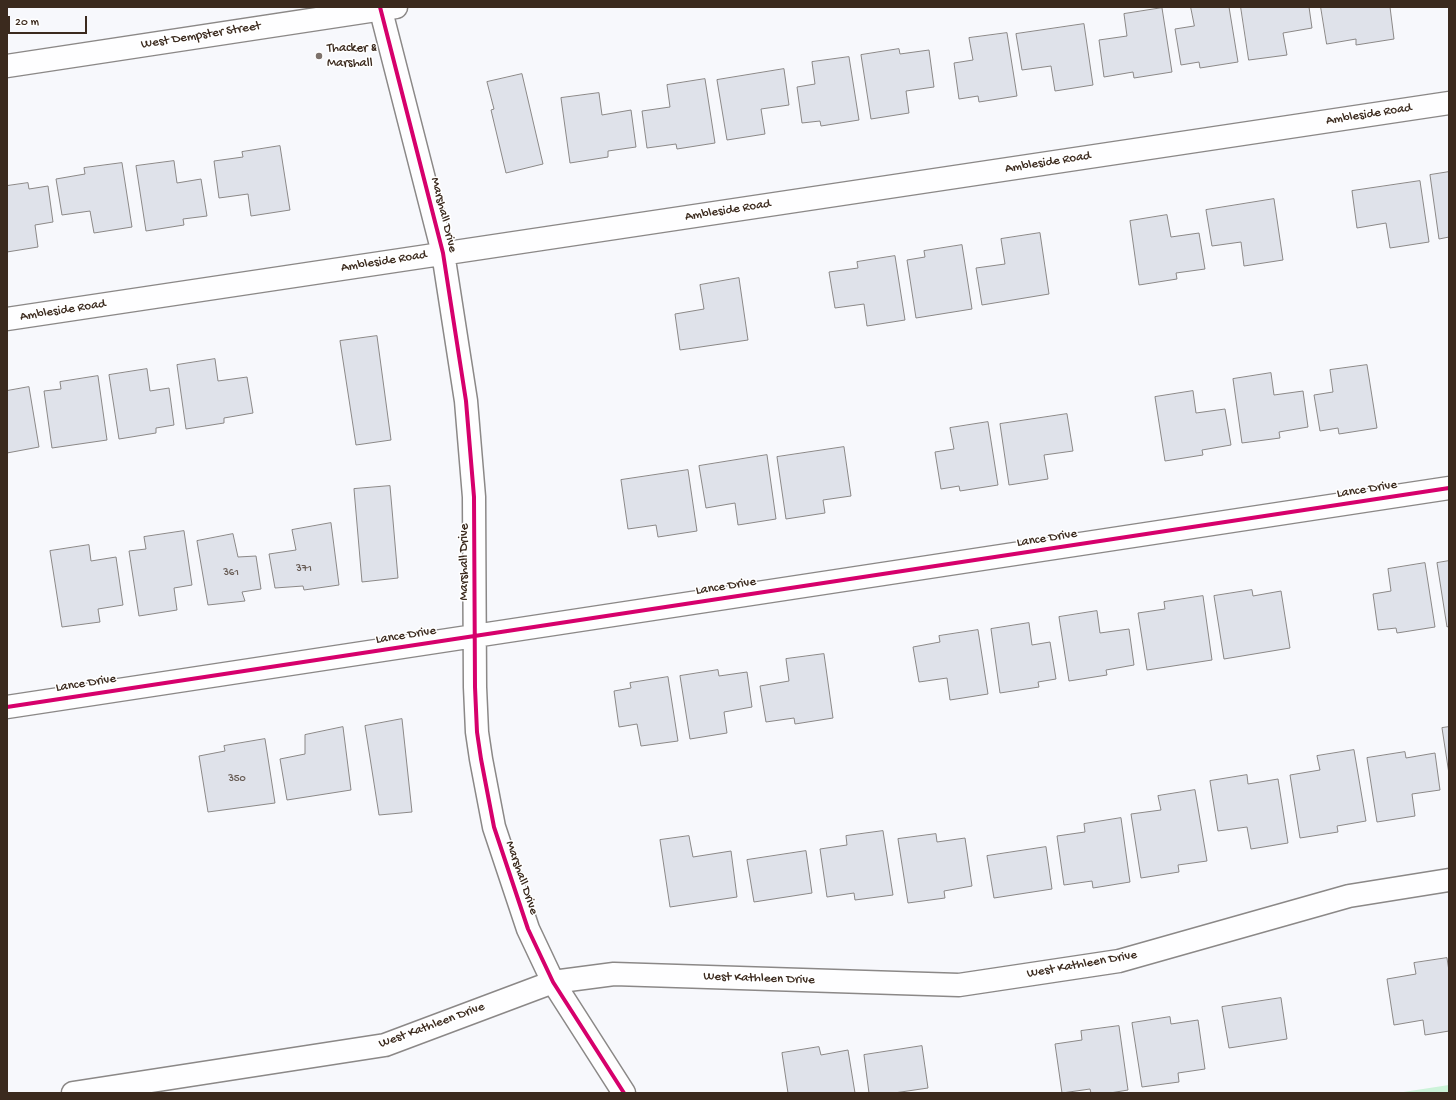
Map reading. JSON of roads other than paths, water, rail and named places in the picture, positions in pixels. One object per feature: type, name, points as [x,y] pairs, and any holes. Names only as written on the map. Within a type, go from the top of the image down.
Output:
[{"type":"street","name":"West Dempster Street","points":[[7,66],[386,8]]},
{"type":"street","name":"Marshall Drive","points":[[386,8],[443,253],[466,401],[474,490],[474,687],[477,732],[482,767],[494,827],[528,929],[553,982],[624,1093]]},
{"type":"street","name":"Ambleside Road","points":[[7,319],[1449,103]]},
{"type":"street","name":"Lance Drive","points":[[7,707],[1449,488]]},
{"type":"street","name":"West Kathleen Drive","points":[[73,1093],[385,1045],[553,982],[614,974],[959,985],[1119,961],[1349,896],[1449,880]]},
{"type":"place","name":"Thacker & Marshall","points":[[319,56]]}]
